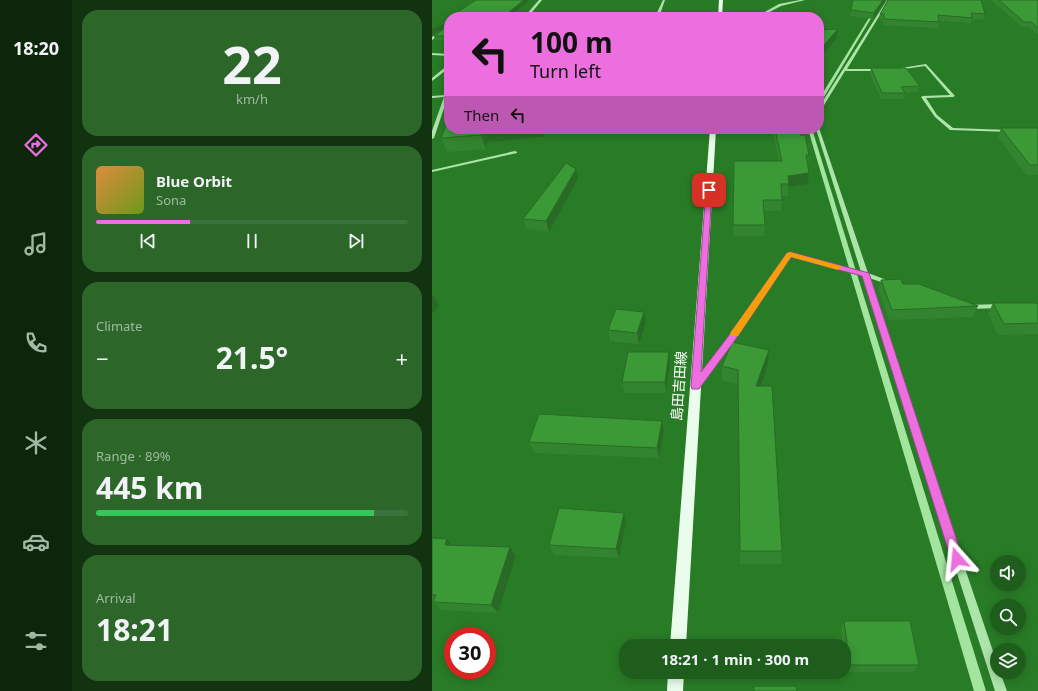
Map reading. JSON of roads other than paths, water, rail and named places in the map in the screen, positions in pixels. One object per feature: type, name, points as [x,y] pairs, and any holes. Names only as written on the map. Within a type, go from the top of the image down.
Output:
[{"type":"main road","points":[[720,12],[721,0]]},
{"type":"main road","name":"島田吉田線","points":[[678,639],[713,134]]},
{"type":"main road","points":[[675,691],[676,679]]},
{"type":"street","points":[[530,12],[541,0]]},
{"type":"street","points":[[659,12],[664,0]]},
{"type":"street","points":[[767,12],[780,5],[804,0]]},
{"type":"street","points":[[824,102],[888,0]]},
{"type":"street","points":[[432,39],[444,31]]},
{"type":"street","points":[[432,54],[444,54]]},
{"type":"street","points":[[893,70],[926,65],[952,96],[923,97],[936,116],[952,129],[1015,132]]},
{"type":"street","points":[[432,80],[444,70]]},
{"type":"street","points":[[844,70],[886,70]]},
{"type":"street","points":[[432,97],[444,96]]},
{"type":"street","points":[[432,138],[444,102]]},
{"type":"street","points":[[820,134],[928,471],[1001,691]]},
{"type":"street","points":[[432,171],[515,152]]},
{"type":"street","points":[[695,386],[730,341],[790,254],[866,275],[895,285]]},
{"type":"street","points":[[961,307],[1004,306]]},
{"type":"waterway","points":[[824,94],[881,0]]},
{"type":"waterway","points":[[812,134],[980,691]]}]
